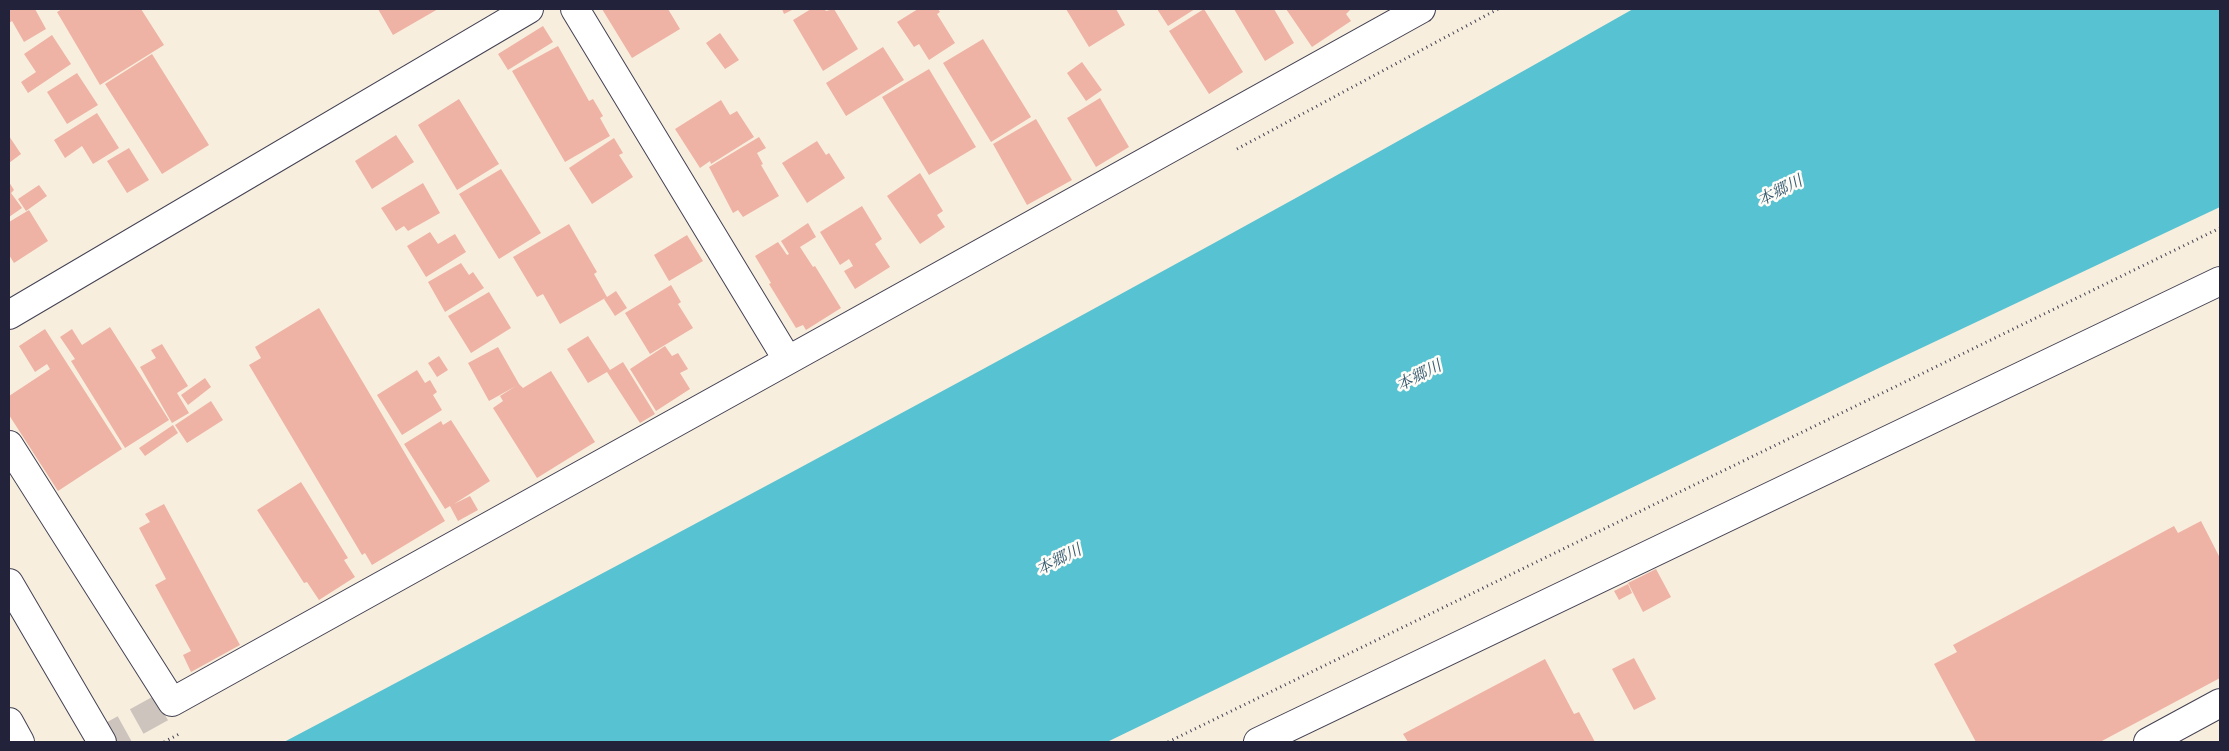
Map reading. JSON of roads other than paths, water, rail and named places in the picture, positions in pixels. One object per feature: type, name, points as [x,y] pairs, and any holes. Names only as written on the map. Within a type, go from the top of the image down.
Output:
[{"type":"street","points":[[9,315],[529,9]]},
{"type":"street","points":[[575,9],[787,360]]},
{"type":"street","points":[[9,444],[172,702],[1421,9]]},
{"type":"street","points":[[1258,742],[2220,282]]},
{"type":"street","points":[[9,584],[102,742]]},
{"type":"street","points":[[2148,742],[2220,703]]},
{"type":"street","points":[[9,722],[20,742]]},
{"type":"water","name":"本郷川","points":[[1633,9],[2220,9],[2220,207],[1879,368],[1107,742],[284,742],[962,381],[1298,197]]},
{"type":"tunnel","points":[[100,742],[172,702]]}]
